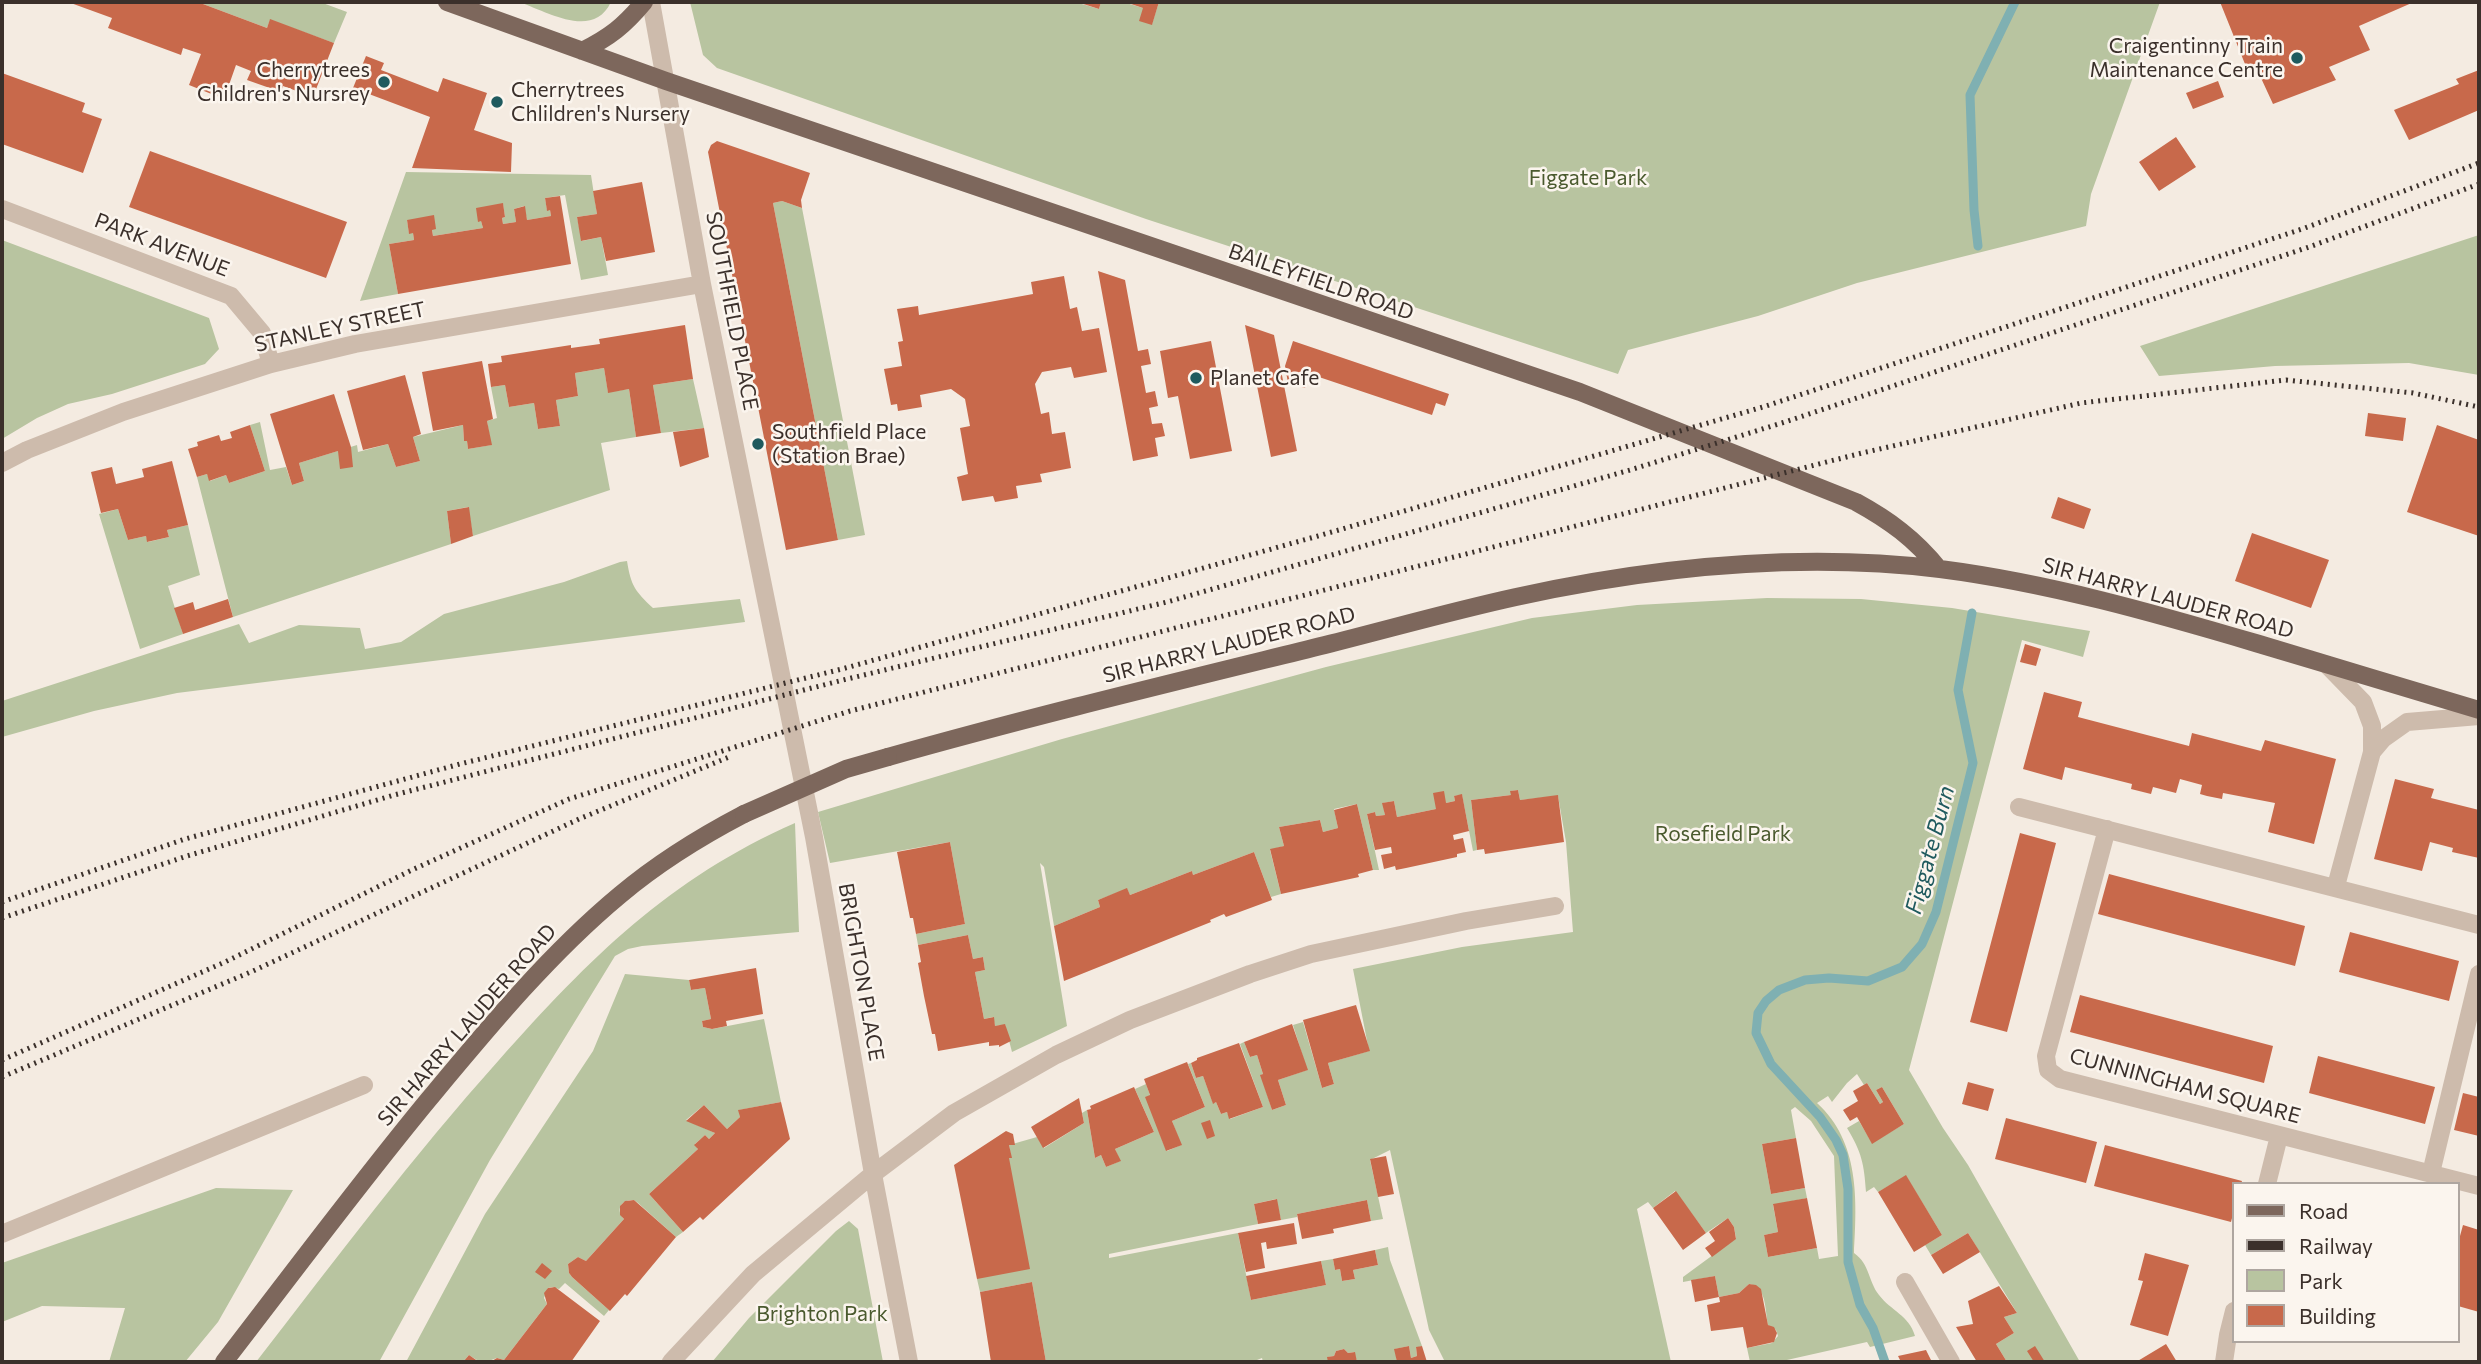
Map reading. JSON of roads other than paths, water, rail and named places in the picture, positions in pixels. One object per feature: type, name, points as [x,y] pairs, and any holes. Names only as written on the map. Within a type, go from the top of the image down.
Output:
[{"type":"main road","name":"BAILEYFIELD ROAD","points":[[447,2],[666,81],[1599,400],[1856,502],[1886,518],[1912,538],[1939,569]]},
{"type":"main road","points":[[582,51],[617,31],[644,2]]},
{"type":"main road","name":"SIR HARRY LAUDER ROAD","points":[[224,1362],[394,1141],[485,1032],[548,963],[610,904],[648,873],[712,831],[846,769],[1143,689],[1514,597],[1581,584],[1683,570],[1757,564],[1858,564],[1939,569],[2072,592],[2151,612],[2479,710]]},
{"type":"street","name":"SOUTHFIELD PLACE","points":[[650,2],[702,284],[765,590]]},
{"type":"street","name":"PARK AVENUE","points":[[2,209],[231,296],[262,333],[271,364]]},
{"type":"street","name":"STANLEY STREET","points":[[2,463],[101,420],[271,364],[391,337],[702,284]]},
{"type":"street","name":"BRIGHTON PLACE","points":[[765,590],[814,836],[909,1362]]},
{"type":"street","points":[[2327,665],[2363,702],[2372,726],[2372,752],[2336,886]]},
{"type":"street","points":[[2372,752],[2383,739],[2407,722],[2479,716]]},
{"type":"street","points":[[2019,807],[2336,886],[2479,925]]},
{"type":"street","name":"CUNNINGHAM SQUARE","points":[[2107,829],[2046,1056],[2048,1070],[2060,1079],[2479,1186]]},
{"type":"street","points":[[671,1362],[754,1274],[804,1229],[954,1113],[1056,1055],[1130,1020],[1250,974],[1311,954],[1466,921],[1555,906]]},
{"type":"street","points":[[2431,1173],[2479,974]]},
{"type":"street","points":[[2,1234],[364,1085]]},
{"type":"street","points":[[2268,1182],[2279,1136]]},
{"type":"street","points":[[1905,1282],[1951,1362]]},
{"type":"street","points":[[2224,1362],[2232,1319]]},
{"type":"waterway","name":"Figgate Burn","points":[[1978,246],[1970,95],[2015,2]]},
{"type":"waterway","name":"Figgate Burn","points":[[1885,1362],[1873,1328],[1860,1305],[1848,1262],[1848,1189],[1843,1155],[1820,1117],[1771,1064],[1756,1033],[1758,1013],[1766,1001],[1779,990],[1805,980],[1829,978],[1868,981],[1902,967],[1922,944],[1936,912],[1973,763],[1958,690],[1972,613]]},
{"type":"railway","points":[[2,902],[185,839],[460,764],[842,669],[1318,536],[1763,407],[2302,229],[2479,163]]},
{"type":"railway","points":[[2,918],[187,856],[394,795],[843,680],[1167,602],[1630,470],[1785,422],[2309,247],[2479,184]]},
{"type":"railway","points":[[2,1060],[225,962],[414,869],[569,799],[850,711],[1862,453],[2081,403],[2286,380],[2413,393],[2479,407]]},
{"type":"railway","points":[[2,1077],[253,971],[579,819],[729,757]]},
{"type":"place","name":"Craigentinny Train Maintenance Centre","points":[[2297,58]]},
{"type":"place","name":"Cherrytrees Children's Nursrey","points":[[384,82]]},
{"type":"place","name":"Cherrytrees Chlildren's Nursery","points":[[497,102]]},
{"type":"place","name":"Planet Cafe","points":[[1196,378]]},
{"type":"place","name":"Southfield Place (Station Brae)","points":[[758,444]]},
{"type":"park label","name":"Figgate Park","points":[[1588,178]]},
{"type":"park label","name":"Rosefield Park","points":[[1723,834]]},
{"type":"park label","name":"Brighton Park","points":[[822,1314]]}]
